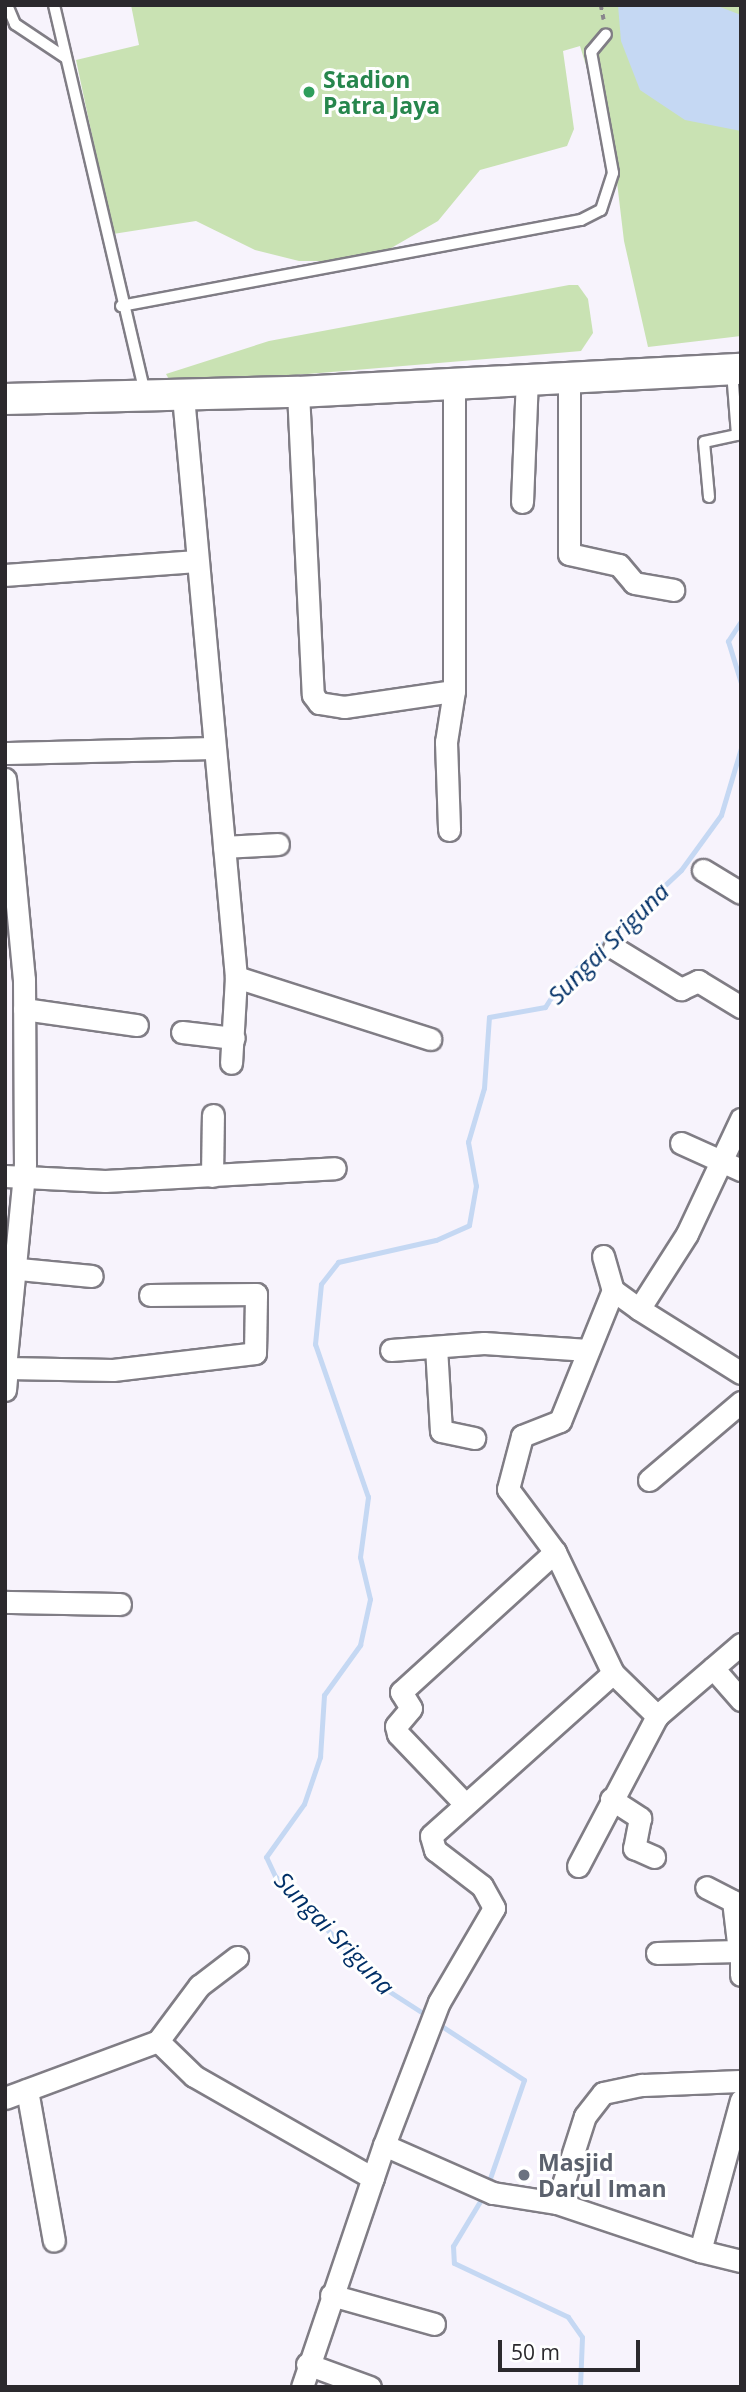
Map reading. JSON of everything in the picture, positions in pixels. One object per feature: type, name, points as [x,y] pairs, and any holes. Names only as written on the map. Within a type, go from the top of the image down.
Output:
[{"type":"main road","points":[[5,399],[298,392],[736,369]]},
{"type":"street","points":[[569,377],[569,554],[619,565],[634,583],[673,590]]},
{"type":"street","points":[[522,502],[527,379]]},
{"type":"street","points":[[449,830],[446,742],[454,691],[454,383]]},
{"type":"street","points":[[298,392],[313,695],[319,703],[344,707],[454,691]]},
{"type":"street","points":[[183,396],[212,748],[236,977],[234,1038],[230,1063]]},
{"type":"street","points":[[5,575],[196,561]]},
{"type":"street","points":[[5,753],[212,748]]},
{"type":"street","points":[[5,779],[15,978],[24,1009],[15,1032],[15,1177],[19,1269],[5,1390]]},
{"type":"street","points":[[224,847],[278,844]]},
{"type":"street","points":[[703,870],[741,893]]},
{"type":"street","points":[[614,948],[681,989],[698,981],[741,1007]]},
{"type":"street","points":[[236,977],[429,1039]]},
{"type":"street","points":[[24,1009],[137,1025]]},
{"type":"street","points":[[182,1032],[234,1038]]},
{"type":"street","points":[[212,1176],[213,1115]]},
{"type":"street","points":[[639,1309],[731,1165],[741,1119]]},
{"type":"street","points":[[681,1143],[731,1165]]},
{"type":"street","points":[[15,1177],[212,1176],[335,1168]]},
{"type":"street","points":[[603,1256],[613,1290],[741,1373]]},
{"type":"street","points":[[19,1269],[92,1276]]},
{"type":"street","points":[[613,1290],[560,1421],[522,1436],[508,1489],[555,1552],[613,1674],[657,1716]]},
{"type":"street","points":[[6,1368],[113,1370],[255,1353],[256,1294],[150,1295]]},
{"type":"street","points":[[391,1350],[436,1347],[588,1350]]},
{"type":"street","points":[[436,1347],[440,1429],[474,1438]]},
{"type":"street","points":[[649,1480],[741,1402]]},
{"type":"street","points":[[465,1804],[396,1731],[411,1708],[401,1692],[555,1552]]},
{"type":"street","points":[[5,1602],[120,1604]]},
{"type":"street","points":[[578,1866],[657,1716],[741,1644]]},
{"type":"street","points":[[713,1668],[741,1700]]},
{"type":"street","points":[[302,2387],[307,2364],[384,2145],[439,2002],[494,1908],[482,1886],[431,1845],[431,1836],[613,1674]]},
{"type":"street","points":[[611,1799],[638,1815],[634,1848],[654,1857]]},
{"type":"street","points":[[706,1887],[733,1901],[741,1975]]},
{"type":"street","points":[[657,1953],[740,1950]]},
{"type":"street","points":[[5,2098],[160,2042],[198,1986],[237,1957]]},
{"type":"street","points":[[160,2042],[184,2067],[373,2178]]},
{"type":"street","points":[[557,2203],[585,2116],[603,2093],[642,2085],[741,2081]]},
{"type":"street","points":[[27,2090],[54,2241]]},
{"type":"street","points":[[700,2251],[739,2112]]},
{"type":"street","points":[[384,2145],[486,2189],[557,2203],[700,2251],[741,2261]]},
{"type":"street","points":[[331,2295],[435,2325]]},
{"type":"street","points":[[307,2364],[370,2387]]},
{"type":"lane","points":[[7,5],[15,24],[66,58]]},
{"type":"lane","points":[[54,5],[121,306],[145,397]]},
{"type":"lane","points":[[121,306],[581,220],[601,210],[613,173],[591,52],[606,34]]},
{"type":"lane","points":[[709,497],[704,442],[739,434],[736,369]]},
{"type":"green space","points":[[131,5],[741,5],[741,336],[648,347],[624,241],[614,157],[580,46],[563,51],[574,129],[567,146],[480,170],[438,221],[386,251],[345,261],[299,261],[255,250],[196,221],[113,234],[76,60],[139,45]]},
{"type":"green space","points":[[578,285],[588,299],[593,333],[581,351],[236,380],[170,381],[166,374],[269,341]]},
{"type":"water","points":[[618,5],[715,5],[741,15],[741,131],[685,120],[640,90],[621,41]]},
{"type":"waterway","name":"Sungai Sriguna","points":[[741,621],[728,641],[741,683]]},
{"type":"waterway","name":"Sungai Sriguna","points":[[429,2017],[384,1988],[275,1876],[266,1857],[304,1804],[320,1757],[324,1695],[360,1645],[370,1599],[360,1557],[368,1497],[315,1344],[321,1284],[338,1262],[436,1240],[469,1225],[476,1186],[468,1142],[484,1088],[489,1017],[545,1007],[560,984],[681,870],[721,815],[741,748]]},
{"type":"waterway","name":"Sungai Sriguna","points":[[437,2023],[524,2080],[488,2184]]},
{"type":"waterway","name":"Sungai Sriguna","points":[[485,2193],[453,2246],[454,2263],[568,2317],[582,2337],[580,2387]]},
{"type":"place","name":"Stadion Patra Jaya","points":[[309,92]]},
{"type":"place","name":"Masjid Darul Iman","points":[[524,2175]]}]
